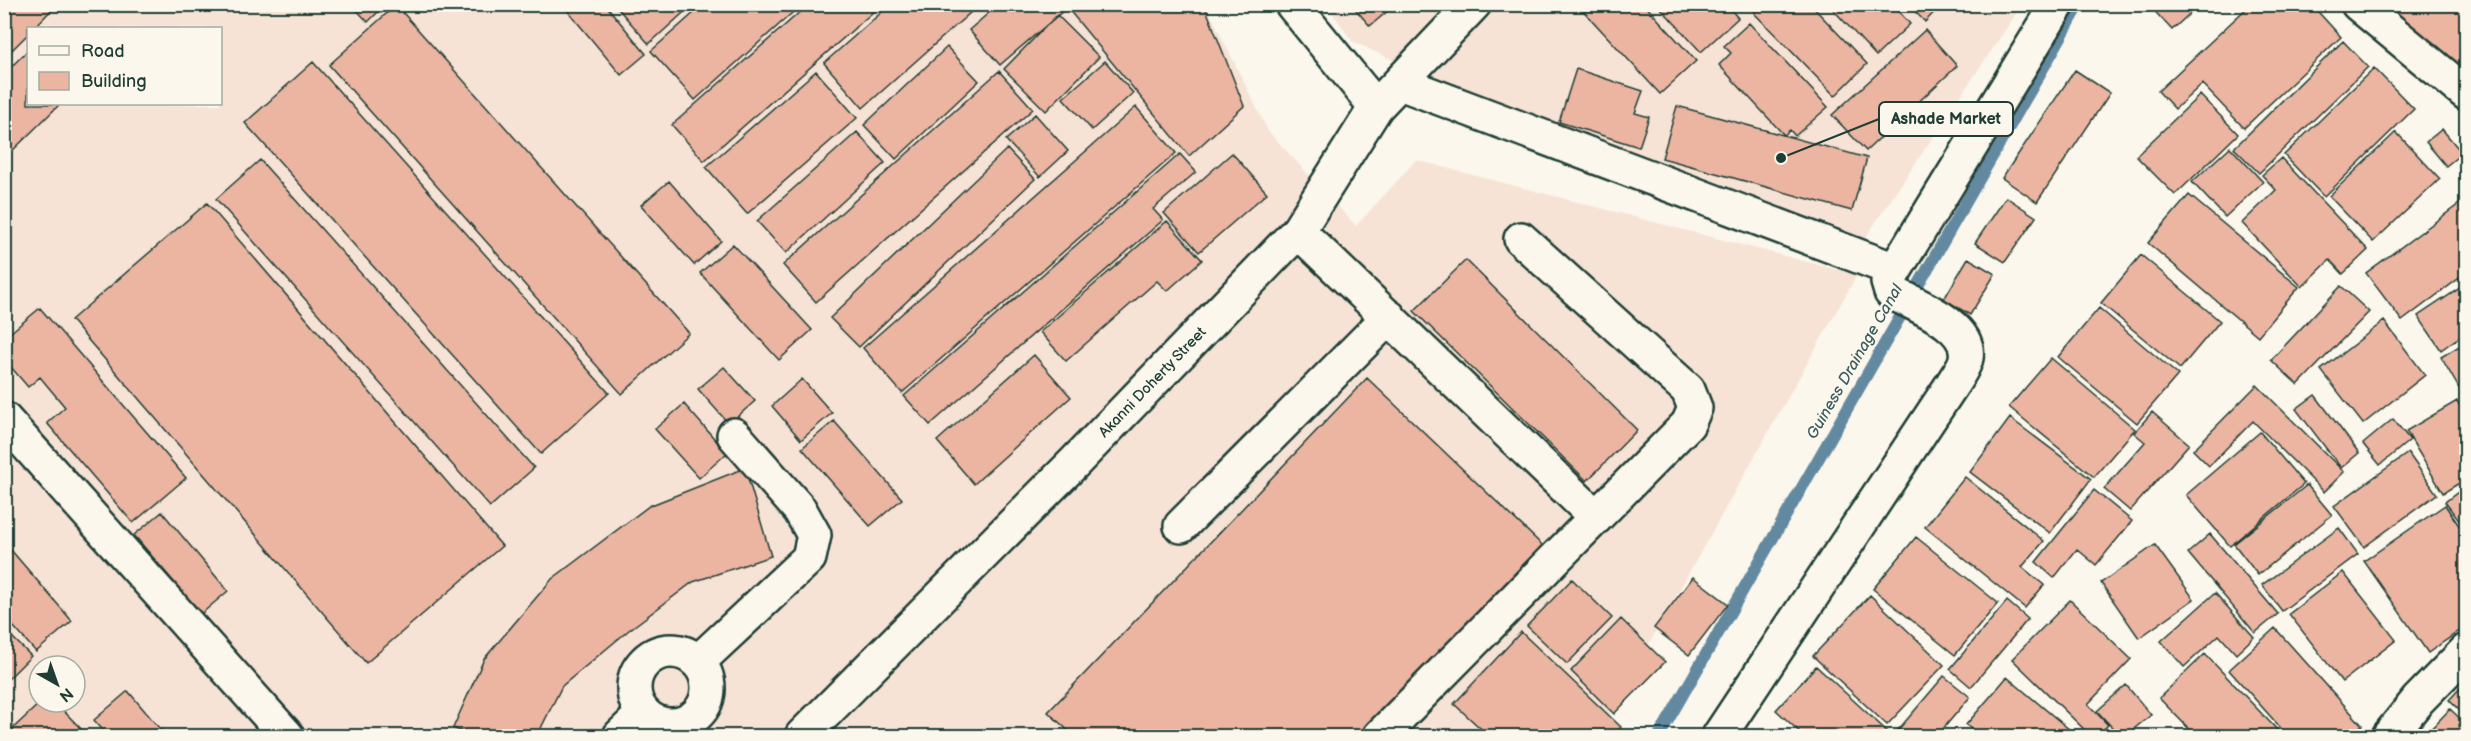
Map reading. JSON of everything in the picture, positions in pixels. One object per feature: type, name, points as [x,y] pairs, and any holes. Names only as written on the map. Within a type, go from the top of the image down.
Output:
[{"type":"street","points":[[1292,4],[1376,107]]},
{"type":"street","name":"Akanni Doherty Street","points":[[802,736],[1076,462],[1298,231],[1376,107],[1474,4]]},
{"type":"street","points":[[1899,285],[2058,4]]},
{"type":"street","points":[[2358,4],[2466,93]]},
{"type":"street","points":[[1400,83],[1899,285],[1956,327],[1965,342],[1966,359],[1953,383],[1719,736]]},
{"type":"street","points":[[1298,231],[1596,517]]},
{"type":"street","points":[[1380,736],[1688,424],[1695,408],[1688,390],[1521,239]]},
{"type":"street","points":[[1181,526],[1389,317]]},
{"type":"street","points":[[4,419],[287,736]]},
{"type":"street","points":[[698,662],[809,558],[814,535],[800,510],[734,435]]},
{"type":"street","points":[[672,650],[687,654],[698,662],[706,675],[708,689],[705,704],[706,726],[684,723],[670,725],[656,722],[643,714],[635,701],[633,687],[637,672],[645,661],[658,653],[672,650]]},
{"type":"street","points":[[2389,736],[2418,700],[2466,651]]},
{"type":"street","points":[[620,736],[643,714]]},
{"type":"shaded area","points":[[4,5],[1206,5],[1268,131],[1356,226],[1416,160],[1857,275],[1597,736],[5,736]]},
{"type":"shaded area","points":[[1327,5],[2022,5],[1863,241],[1424,75],[1352,41]]},
{"type":"building","points":[[4,4],[57,4],[35,27],[27,27],[27,35],[4,58]]},
{"type":"building","points":[[351,4],[386,4],[368,22]]},
{"type":"building","points":[[562,4],[605,4],[646,54],[621,75]]},
{"type":"building","points":[[614,4],[693,4],[649,44]]},
{"type":"building","points":[[704,4],[802,4],[695,100],[651,51]]},
{"type":"building","points":[[809,4],[882,4],[704,161],[672,125]]},
{"type":"building","points":[[891,4],[980,4],[863,108],[824,63]]},
{"type":"building","points":[[999,4],[1057,4],[1063,11],[1000,65],[969,30]]},
{"type":"building","points":[[1064,4],[1204,4],[1244,106],[1189,156]]},
{"type":"building","points":[[1351,4],[1396,4],[1370,26]]},
{"type":"building","points":[[1577,4],[1644,4],[1696,61],[1660,94]]},
{"type":"building","points":[[1657,4],[1726,4],[1738,18],[1701,52]]},
{"type":"building","points":[[1763,4],[1810,4],[1867,64],[1835,96],[1754,13]]},
{"type":"building","points":[[1828,4],[1892,4],[1910,24],[1876,56]]},
{"type":"building","points":[[1908,4],[1942,4],[1925,22]]},
{"type":"building","points":[[2148,4],[2200,4],[2172,30]]},
{"type":"building","points":[[2251,4],[2311,4],[2341,37],[2244,128],[2202,84],[2175,109],[2158,91]]},
{"type":"building","points":[[2372,4],[2466,4],[2466,82]]},
{"type":"building","points":[[396,5],[689,333],[622,394],[329,65]]},
{"type":"building","points":[[1057,15],[1099,57],[1046,111],[1004,69]]},
{"type":"building","points":[[1749,23],[1828,107],[1795,136],[1790,130],[1784,135],[1719,65],[1731,53],[1724,46]]},
{"type":"building","points":[[1925,30],[1957,66],[1866,151],[1832,115]]},
{"type":"building","points":[[2343,41],[2368,67],[2259,173],[2234,148]]},
{"type":"building","points":[[947,47],[979,81],[896,159],[864,125]]},
{"type":"building","points":[[27,51],[27,105],[59,105],[4,159],[4,74]]},
{"type":"building","points":[[1105,61],[1133,93],[1092,130],[1063,98]]},
{"type":"building","points":[[313,62],[609,393],[541,454],[245,123]]},
{"type":"building","points":[[2374,68],[2414,109],[2324,197],[2284,155]]},
{"type":"building","points":[[1576,69],[1643,91],[1635,113],[1649,117],[1639,147],[1559,122]]},
{"type":"building","points":[[2075,70],[2110,93],[2037,202],[2002,178]]},
{"type":"building","points":[[816,71],[857,118],[747,214],[706,167]]},
{"type":"building","points":[[999,71],[1033,109],[816,302],[783,265]]},
{"type":"building","points":[[2200,95],[2238,134],[2175,195],[2136,156]]},
{"type":"building","points":[[1677,106],[1867,158],[1852,211],[1662,158]]},
{"type":"building","points":[[1136,107],[1176,153],[902,393],[863,348]]},
{"type":"building","points":[[1035,114],[1068,151],[1040,177],[1006,140]]},
{"type":"building","points":[[2442,129],[2462,153],[2446,166],[2426,142]]},
{"type":"building","points":[[857,132],[885,163],[786,253],[757,221]]},
{"type":"building","points":[[2396,132],[2440,179],[2373,242],[2329,196]]},
{"type":"building","points":[[2230,147],[2263,182],[2225,217],[2192,182]]},
{"type":"building","points":[[1007,149],[1035,179],[859,347],[830,318]]},
{"type":"building","points":[[1232,153],[1267,193],[1199,252],[1164,213]]},
{"type":"building","points":[[1180,154],[1196,172],[1153,209],[1163,220],[930,425],[904,396]]},
{"type":"building","points":[[2281,158],[2368,250],[2343,274],[2330,260],[2302,287],[2242,223],[2276,190],[2262,175]]},
{"type":"building","points":[[260,160],[534,468],[490,507],[216,199]]},
{"type":"building","points":[[669,181],[721,241],[694,265],[641,205]]},
{"type":"building","points":[[2189,195],[2299,287],[2258,336],[2148,243]]},
{"type":"building","points":[[2006,197],[2036,217],[2005,262],[1975,243]]},
{"type":"building","points":[[2466,199],[2466,273],[2402,321],[2366,273]]},
{"type":"building","points":[[207,203],[502,546],[366,663],[71,320]]},
{"type":"building","points":[[1167,221],[1202,260],[1167,291],[1157,281],[1066,361],[1040,332]]},
{"type":"building","points":[[733,244],[812,330],[779,360],[700,273]]},
{"type":"building","points":[[2141,255],[2220,321],[2180,369],[2101,303]]},
{"type":"building","points":[[1968,258],[1995,274],[1970,315],[1944,299]]},
{"type":"building","points":[[1466,260],[1637,430],[1587,481],[1414,311]]},
{"type":"building","points":[[2466,284],[2466,332],[2441,350],[2418,316]]},
{"type":"building","points":[[2341,286],[2369,312],[2298,385],[2271,360]]},
{"type":"building","points":[[40,308],[186,478],[133,523],[47,423],[65,407],[40,377],[28,387],[4,359],[4,338]]},
{"type":"building","points":[[2099,308],[2178,375],[2137,423],[2058,357]]},
{"type":"building","points":[[2384,321],[2425,375],[2363,424],[2321,370]]},
{"type":"building","points":[[2466,342],[2466,386],[2460,390],[2441,357]]},
{"type":"building","points":[[1034,355],[1071,397],[974,484],[937,441]]},
{"type":"building","points":[[2051,358],[2135,429],[2094,477],[2009,407]]},
{"type":"building","points":[[724,367],[755,401],[729,424],[698,389]]},
{"type":"building","points":[[1367,378],[1542,545],[1359,736],[1074,736],[1048,712]]},
{"type":"building","points":[[802,379],[832,413],[801,440],[772,406]]},
{"type":"building","points":[[2257,385],[2344,472],[2324,492],[2253,421],[2209,466],[2193,450]]},
{"type":"building","points":[[2315,395],[2359,453],[2341,468],[2296,409]]},
{"type":"building","points":[[2457,401],[2466,416],[2466,479],[2443,493],[2406,431]]},
{"type":"building","points":[[684,404],[727,453],[699,478],[655,429]]},
{"type":"building","points":[[2152,412],[2189,444],[2130,511],[2104,489],[2145,442],[2134,433]]},
{"type":"building","points":[[2010,418],[2091,479],[2050,533],[1970,472]]},
{"type":"building","points":[[2393,419],[2410,440],[2380,465],[2363,444]]},
{"type":"building","points":[[834,421],[902,499],[870,526],[802,448]]},
{"type":"building","points":[[2260,432],[2304,484],[2230,546],[2186,495]]},
{"type":"building","points":[[2408,453],[2437,494],[2364,547],[2334,506]]},
{"type":"building","points":[[745,468],[771,556],[693,582],[629,630],[562,686],[537,736],[472,736],[453,728],[484,659],[552,579],[649,506]]},
{"type":"building","points":[[1965,477],[2044,541],[2022,567],[2044,585],[2025,608],[1925,527]]},
{"type":"building","points":[[2307,485],[2332,515],[2258,575],[2234,544]]},
{"type":"building","points":[[2466,486],[2466,530],[2445,502]]},
{"type":"building","points":[[2094,490],[2132,521],[2096,565],[2077,549],[2054,578],[2036,562]]},
{"type":"building","points":[[2445,505],[2466,536],[2466,626],[2428,653],[2364,561]]},
{"type":"building","points":[[162,512],[228,591],[201,614],[134,535]]},
{"type":"building","points":[[2339,528],[2358,554],[2282,611],[2262,585]]},
{"type":"building","points":[[2210,534],[2278,614],[2255,633],[2188,553]]},
{"type":"building","points":[[1916,537],[1998,603],[1955,655],[1873,589]]},
{"type":"building","points":[[4,542],[72,621],[36,652],[4,616]]},
{"type":"building","points":[[2155,545],[2194,599],[2139,638],[2101,583]]},
{"type":"building","points":[[2343,572],[2396,640],[2342,682],[2289,614]]},
{"type":"building","points":[[1693,577],[1728,604],[1689,655],[1654,628]]},
{"type":"building","points":[[1572,579],[1612,618],[1567,664],[1527,626]]},
{"type":"building","points":[[2215,593],[2254,637],[2236,654],[2219,635],[2184,667],[2161,641]]},
{"type":"building","points":[[1870,595],[1944,665],[1887,725],[1813,656]]},
{"type":"building","points":[[2070,600],[2131,659],[2088,704],[2108,725],[2097,736],[2091,736],[2012,659]]},
{"type":"building","points":[[2007,601],[2028,619],[1971,687],[1950,669]]},
{"type":"building","points":[[1621,619],[1665,662],[1614,714],[1571,671]]},
{"type":"building","points":[[2275,628],[2362,725],[2349,736],[2288,736],[2229,670]]},
{"type":"building","points":[[4,629],[29,654],[27,654],[27,660],[4,683]]},
{"type":"building","points":[[1521,632],[1621,727],[1612,736],[1489,736],[1454,704]]},
{"type":"building","points":[[2205,654],[2283,736],[2196,736],[2159,698]]},
{"type":"building","points":[[1816,666],[1889,733],[1886,736],[1804,736],[1776,710]]},
{"type":"building","points":[[1944,676],[1970,697],[1937,736],[1893,736]]},
{"type":"building","points":[[2007,677],[2077,736],[1980,736],[1966,725]]},
{"type":"building","points":[[2466,682],[2466,717],[2449,700]]},
{"type":"building","points":[[2126,685],[2151,715],[2125,736],[2120,736],[2097,711]]},
{"type":"building","points":[[128,691],[166,736],[108,736],[94,720]]},
{"type":"building","points":[[2450,709],[2466,724],[2466,736],[2424,736]]},
{"type":"building","points":[[28,714],[67,714],[88,736],[5,736]]},
{"type":"waterway","name":"Guiness Drainage Canal","points":[[1659,736],[2080,4]]},
{"type":"place","name":"Ashade Market","points":[[1781,158]]}]
